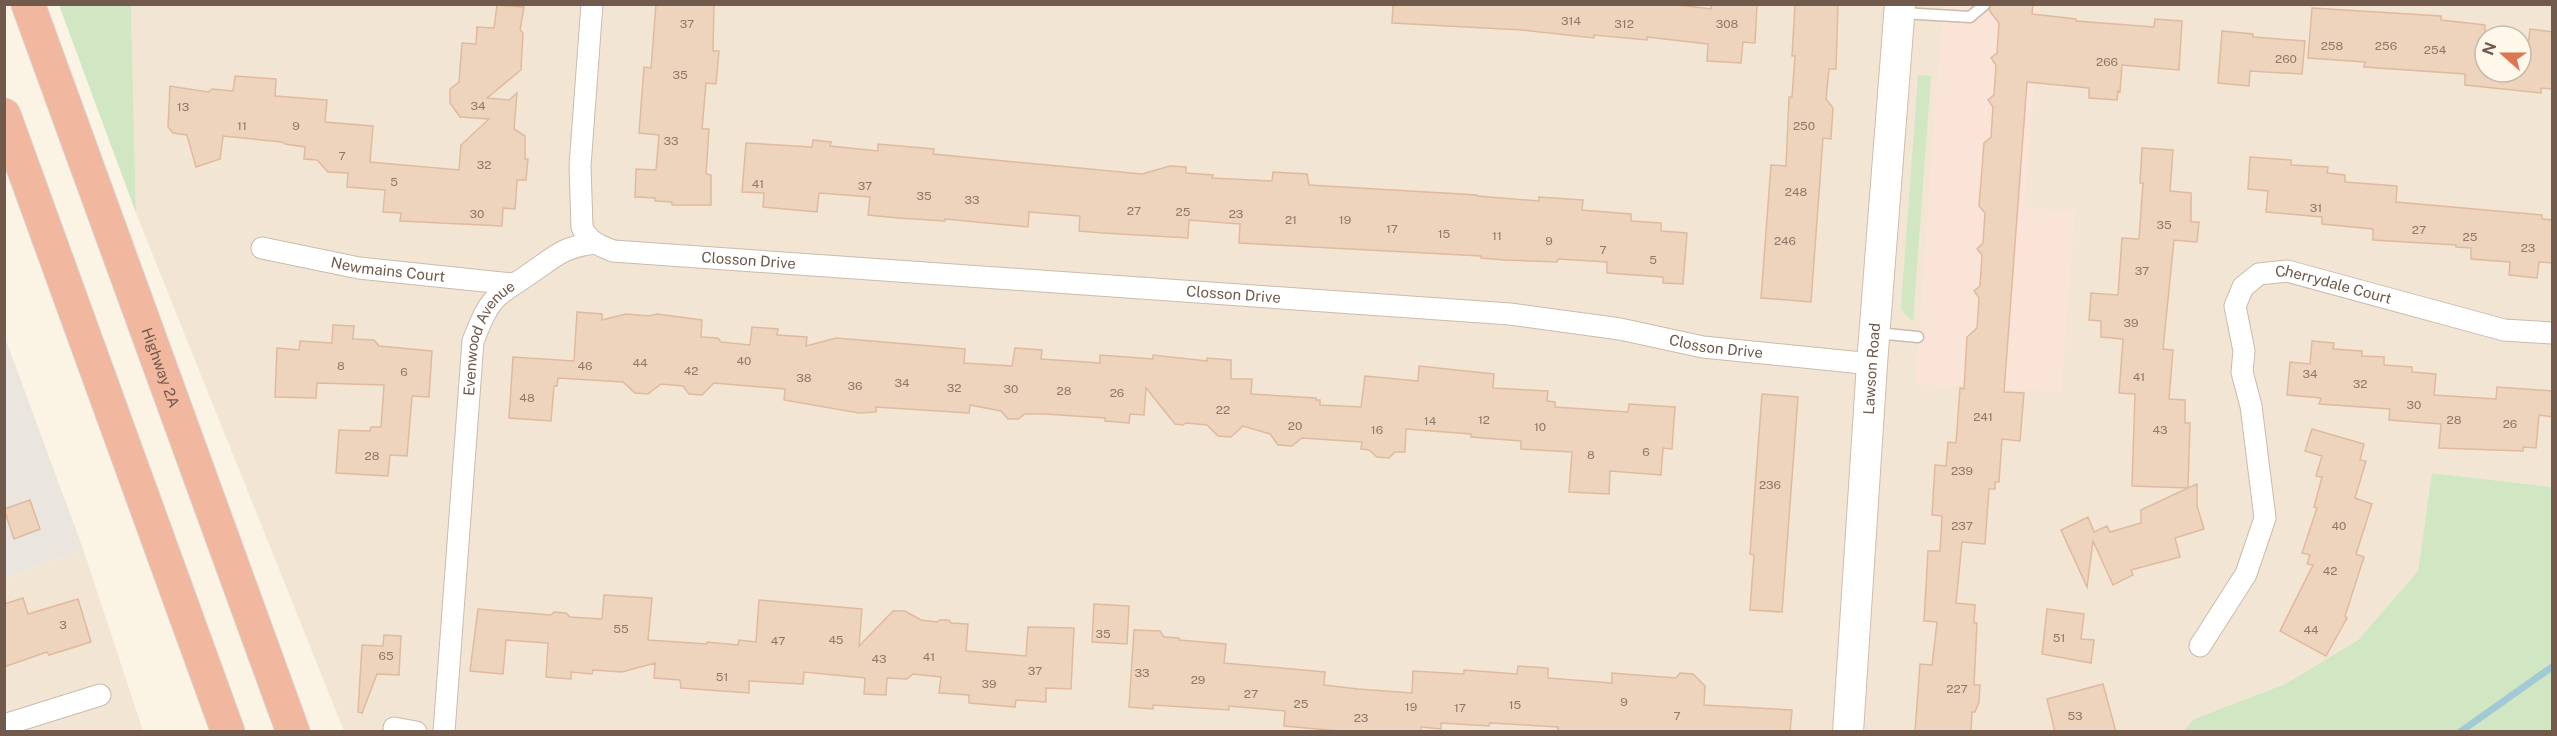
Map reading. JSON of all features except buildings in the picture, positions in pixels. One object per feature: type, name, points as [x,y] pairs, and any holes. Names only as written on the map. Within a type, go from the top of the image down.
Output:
[{"type":"highway","name":"Highway 2A","points":[[28,4],[293,732]]},
{"type":"highway","points":[[4,115],[228,732]]},
{"type":"street","points":[[592,4],[580,166],[580,204],[585,236],[594,243]]},
{"type":"street","name":"Lawson Road","points":[[1848,732],[1872,364],[1899,9]]},
{"type":"street","name":"Evenwood Avenue","points":[[444,732],[473,341],[482,319],[494,301],[513,284],[555,254],[574,246],[594,243]]},
{"type":"street","name":"Closson Drive","points":[[594,243],[613,251],[1510,314],[1620,329],[1703,347],[1872,364]]},
{"type":"street","name":"Newmains Court","points":[[262,249],[359,268],[513,284]]},
{"type":"street","name":"Cherrydale Court","points":[[2200,646],[2246,574],[2265,518],[2252,416],[2242,372],[2244,351],[2235,306],[2243,286],[2259,274],[2287,271],[2504,330],[2553,333]]},
{"type":"street","points":[[4,725],[100,695]]},
{"type":"street","points":[[394,728],[416,732]]},
{"type":"lane","points":[[1899,9],[1953,10],[1970,17],[1984,5]]},
{"type":"lane","points":[[1876,333],[1918,337]]},
{"type":"shaded area","points":[[131,5],[2552,5],[2552,487],[2433,473],[2418,571],[2358,640],[2285,684],[2194,719],[2183,731],[344,731],[136,213]]},
{"type":"shaded area","points":[[1943,5],[2041,5],[2024,207],[2075,211],[2061,392],[1915,384]]},
{"type":"shaded area","points":[[4,335],[83,549],[5,578],[4,578]]},
{"type":"shaded area","points":[[83,549],[143,731],[5,732],[5,578]]},
{"type":"green space","points":[[59,5],[131,5],[136,213]]},
{"type":"green space","points":[[1918,75],[1931,76],[1913,321],[1901,307]]},
{"type":"green space","points":[[2432,473],[2552,487],[2552,731],[2183,731],[2194,719],[2285,684],[2358,640],[2418,571]]},
{"type":"waterway","points":[[2460,732],[2552,667]]}]
